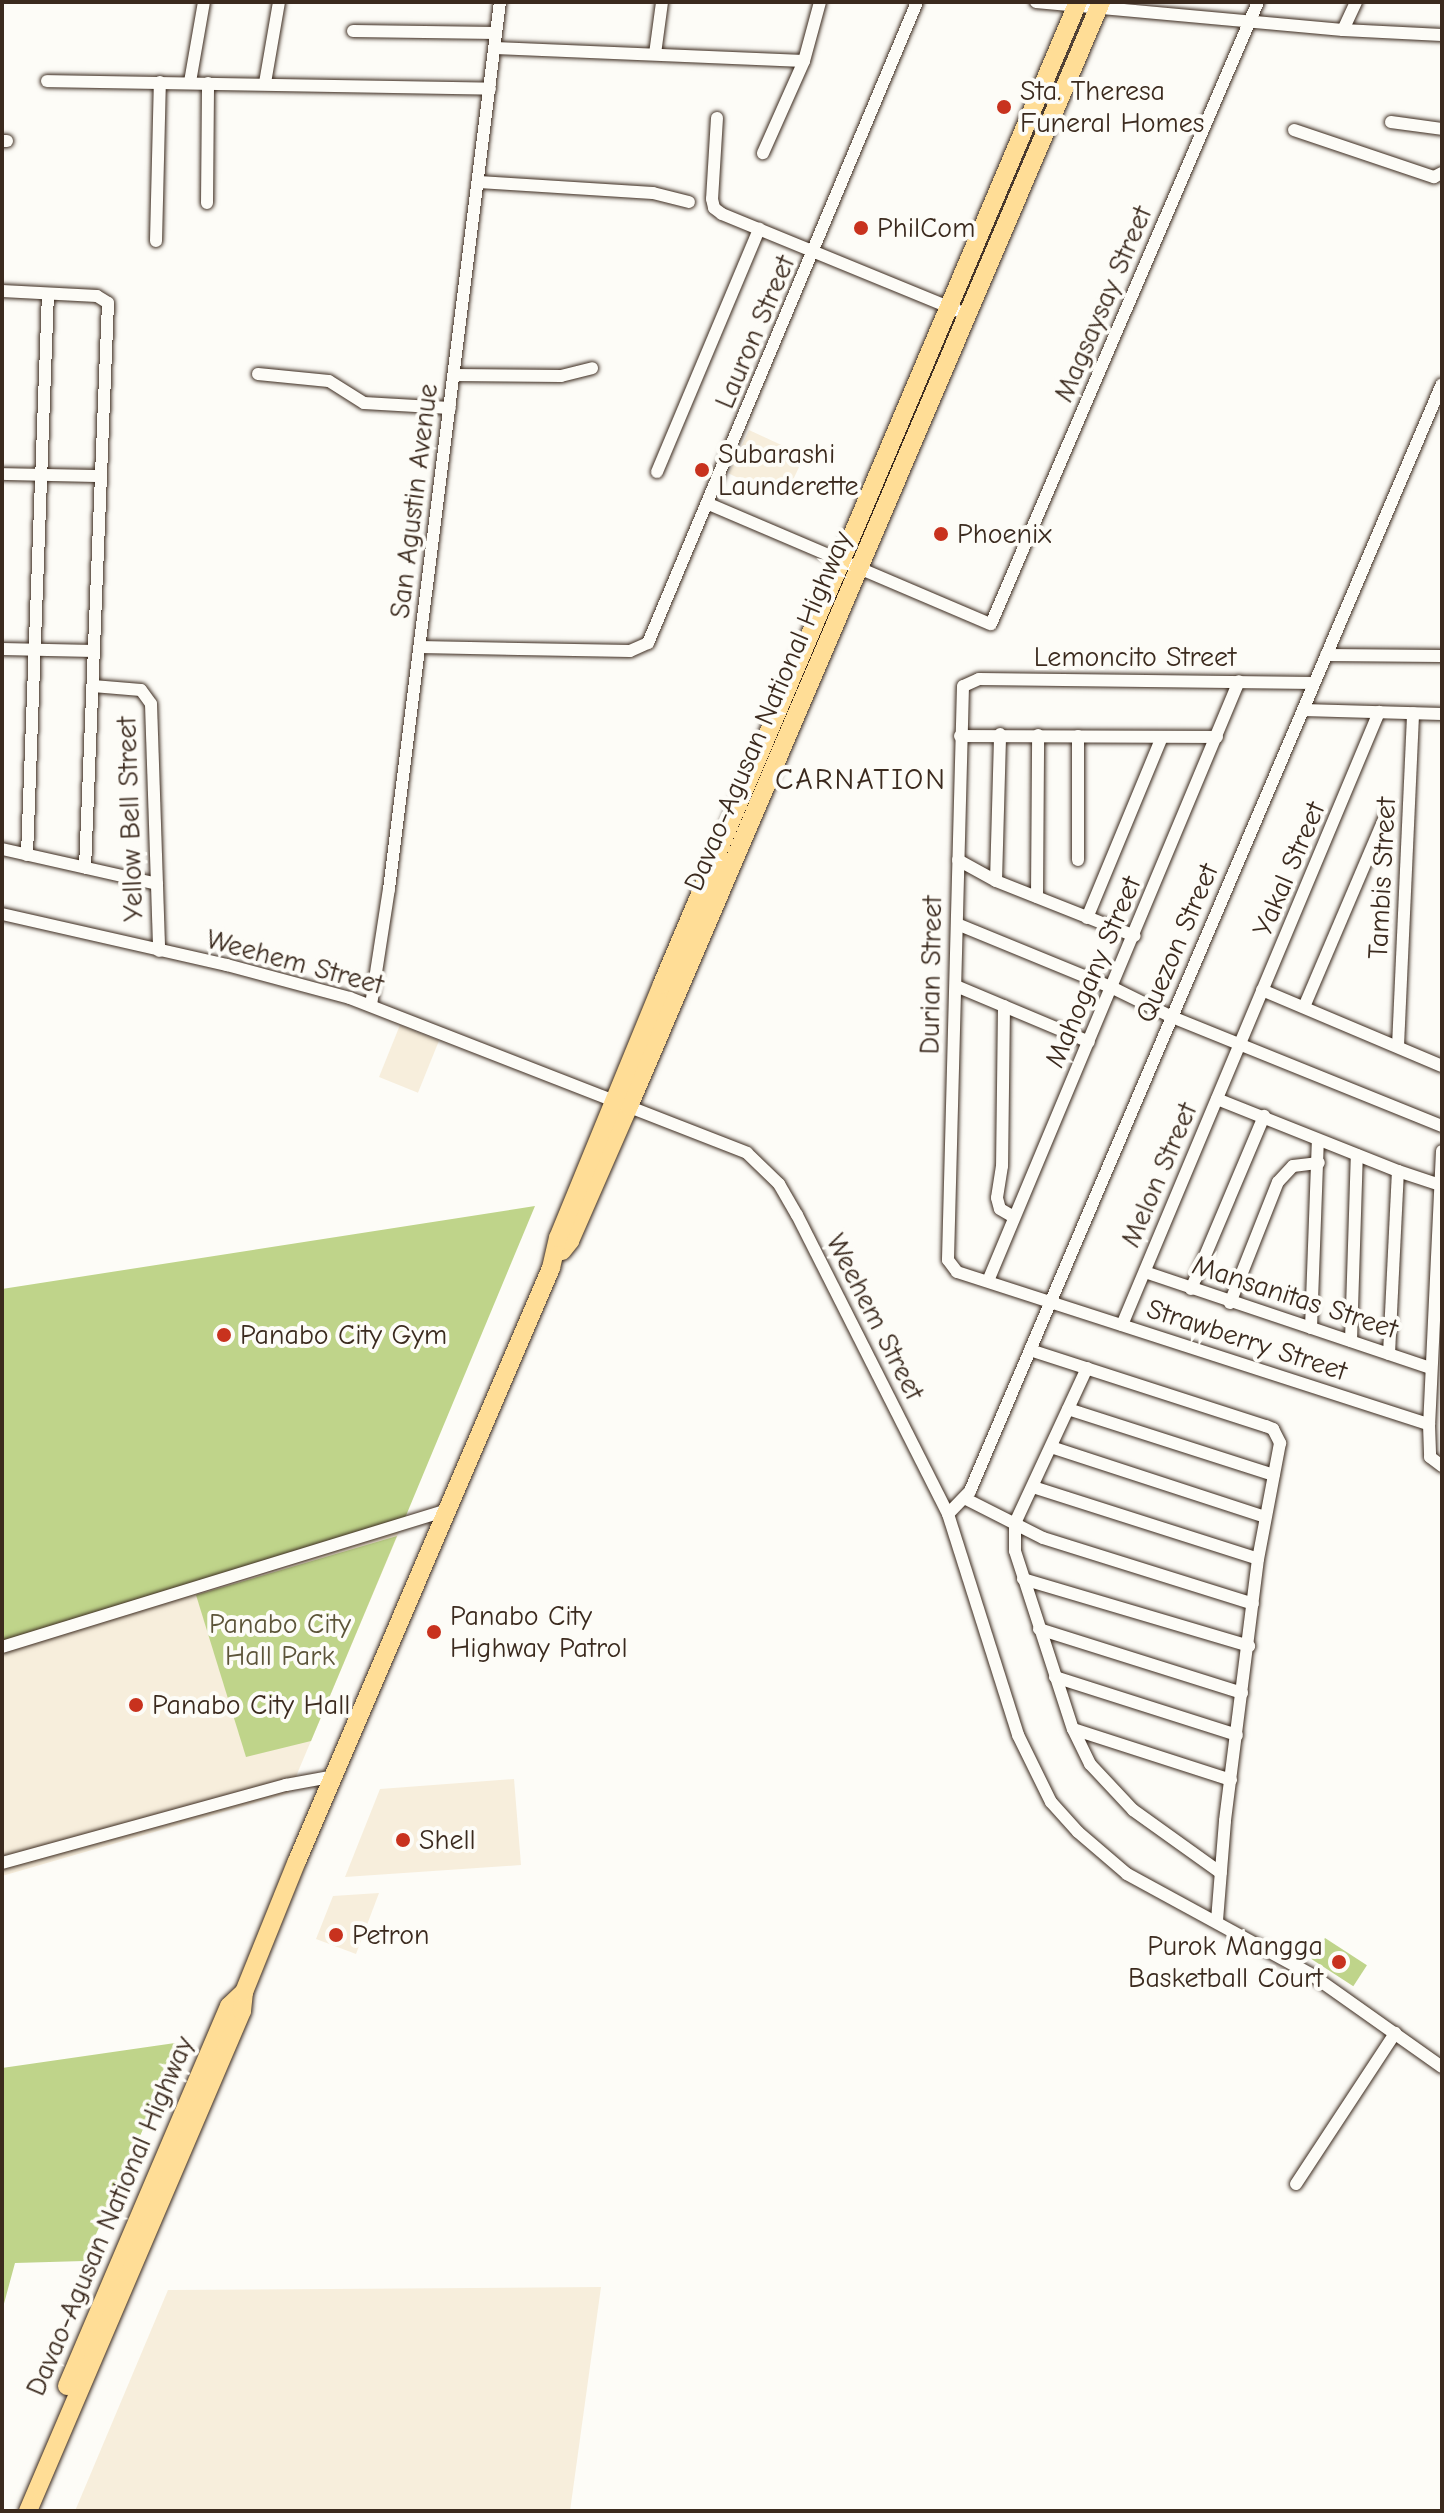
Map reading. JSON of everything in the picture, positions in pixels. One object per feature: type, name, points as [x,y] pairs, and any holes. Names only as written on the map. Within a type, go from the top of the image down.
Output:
[{"type":"highway","name":"Davao-Agusan National Highway","points":[[621,1104],[798,661],[1078,4]]},
{"type":"highway","name":"Davao-Agusan National Highway","points":[[15,2511],[242,2011],[244,1992],[554,1261],[558,1238],[816,670],[1100,5]]},
{"type":"highway","points":[[1028,120],[1048,129]]},
{"type":"highway","points":[[859,517],[877,527]]},
{"type":"highway","points":[[798,661],[816,670]]},
{"type":"highway","name":"Davao-Agusan National Highway","points":[[28,2511],[113,2291]]},
{"type":"street","points":[[190,82],[204,2]]},
{"type":"street","points":[[265,83],[279,2]]},
{"type":"street","name":"San Agustin Avenue","points":[[371,1005],[420,647],[500,2]]},
{"type":"street","points":[[655,54],[662,2]]},
{"type":"street","points":[[763,153],[804,61],[820,2]]},
{"type":"street","name":"Lauron Street","points":[[420,647],[630,651],[643,648],[709,504],[917,2]]},
{"type":"street","points":[[1036,2],[1100,5],[1343,30],[1442,35]]},
{"type":"street","name":"Magsaysay Street","points":[[860,567],[991,624],[1258,2]]},
{"type":"street","points":[[1343,30],[1356,2]]},
{"type":"street","points":[[353,31],[496,33]]},
{"type":"street","points":[[495,48],[804,61]]},
{"type":"street","points":[[47,81],[490,89]]},
{"type":"street","points":[[156,241],[160,82]]},
{"type":"street","points":[[207,203],[208,83]]},
{"type":"street","points":[[717,118],[714,208],[968,315]]},
{"type":"street","points":[[1391,122],[1442,129]]},
{"type":"street","points":[[1294,130],[1434,177],[1442,173]]},
{"type":"street","points":[[479,182],[653,193],[689,202]]},
{"type":"street","points":[[657,472],[759,229]]},
{"type":"street","points":[[2,291],[97,296],[106,300],[85,868]]},
{"type":"street","points":[[27,855],[48,294]]},
{"type":"street","points":[[454,375],[561,376],[592,368]]},
{"type":"street","points":[[258,374],[329,381],[364,403],[450,408]]},
{"type":"street","name":"Quezon Street","points":[[948,1514],[966,1499],[1442,384]]},
{"type":"street","points":[[2,474],[101,476]]},
{"type":"street","points":[[709,504],[860,567]]},
{"type":"street","points":[[2,649],[94,651]]},
{"type":"street","points":[[1326,655],[1442,656]]},
{"type":"street","name":"Lemoncito Street","points":[[960,692],[968,683],[979,679],[1314,683]]},
{"type":"street","name":"Mahogany Street","points":[[988,1281],[1135,936],[1239,681]]},
{"type":"street","name":"Yellow Bell Street","points":[[93,686],[141,690],[151,704],[159,951]]},
{"type":"street","name":"Durian Street","points":[[948,1260],[960,692]]},
{"type":"street","points":[[1303,710],[1442,714]]},
{"type":"street","name":"Yakal Street","points":[[1241,1044],[1343,805],[1379,712]]},
{"type":"street","name":"Tambis Street","points":[[1398,1046],[1413,713]]},
{"type":"street","points":[[996,881],[1000,734]]},
{"type":"street","points":[[1037,897],[1038,735]]},
{"type":"street","points":[[960,736],[1217,737]]},
{"type":"street","points":[[1078,736],[1078,860]]},
{"type":"street","points":[[1087,918],[1162,737]]},
{"type":"street","points":[[1304,1007],[1387,812]]},
{"type":"street","points":[[2,849],[157,884]]},
{"type":"street","points":[[958,860],[996,881],[1135,936]]},
{"type":"street","name":"Weehem Street","points":[[2,914],[326,991],[371,1005],[621,1104],[734,1145],[762,1165],[779,1184],[948,1514],[1018,1735],[1051,1802],[1078,1832],[1127,1874],[1312,1975],[1442,2067]]},
{"type":"street","points":[[957,924],[1113,988],[1172,1017],[1442,1126]]},
{"type":"street","points":[[956,986],[1089,1042]]},
{"type":"street","points":[[1262,990],[1442,1066]]},
{"type":"street","points":[[1004,1006],[1002,1166],[997,1198],[1000,1209],[1014,1217]]},
{"type":"street","name":"Melon Street","points":[[1122,1325],[1241,1044]]},
{"type":"street","points":[[1217,1099],[1440,1185]]},
{"type":"street","points":[[1191,1289],[1264,1116]]},
{"type":"street","points":[[1311,1328],[1318,1140]]},
{"type":"street","points":[[1442,1151],[1429,1424],[1430,1457],[1442,1466]]},
{"type":"street","points":[[1351,1341],[1357,1155]]},
{"type":"street","points":[[1230,1303],[1278,1182],[1293,1166],[1319,1163]]},
{"type":"street","points":[[1389,1354],[1398,1171]]},
{"type":"street","name":"Strawberry Street","points":[[948,1260],[957,1272],[1429,1424]]},
{"type":"street","name":"Mansanitas Street","points":[[1145,1272],[1430,1368]]},
{"type":"street","points":[[1030,1350],[1273,1429],[1280,1443],[1258,1559],[1217,1921]]},
{"type":"street","points":[[1087,1368],[1015,1523],[1015,1551],[1073,1729],[1101,1780],[1151,1824],[1221,1873]]},
{"type":"street","points":[[1068,1409],[1274,1475]]},
{"type":"street","points":[[1051,1447],[1265,1517]]},
{"type":"street","points":[[1033,1487],[1258,1559]]},
{"type":"street","points":[[966,1499],[1043,1538],[1253,1604]]},
{"type":"street","points":[[2,1647],[447,1510]]},
{"type":"street","points":[[1023,1579],[1249,1646]]},
{"type":"street","points":[[1039,1629],[1242,1693]]},
{"type":"street","points":[[1055,1677],[1237,1735]]},
{"type":"street","points":[[1073,1729],[1231,1780]]},
{"type":"street","points":[[2,1863],[286,1785],[335,1776]]},
{"type":"street","points":[[1296,2184],[1395,2033]]},
{"type":"shaded area","points":[[749,430],[804,456],[784,499],[729,474]]},
{"type":"shaded area","points":[[400,1025],[439,1041],[418,1093],[379,1077]]},
{"type":"shaded area","points":[[405,1518],[289,1793],[2,1876],[2,1641]]},
{"type":"shaded area","points":[[514,1779],[521,1865],[345,1877],[380,1789]]},
{"type":"shaded area","points":[[379,1893],[356,1954],[316,1939],[333,1896]]},
{"type":"shaded area","points":[[601,2287],[570,2511],[75,2511],[168,2290]]},
{"type":"green space","points":[[535,1206],[405,1518],[2,1641],[2,1289]]},
{"type":"green space","name":"Panabo City Hall Park","points":[[397,1536],[311,1741],[246,1757],[196,1595]]},
{"type":"green space","name":"Purok Mangga Basketball Court","points":[[1325,1938],[1367,1965],[1353,1986],[1311,1959]]},
{"type":"green space","points":[[182,2042],[84,2261],[15,2263],[2,2311],[2,2068]]},
{"type":"place","name":"Sta. Theresa Funeral Homes","points":[[1004,107]]},
{"type":"place","name":"PhilCom","points":[[861,228]]},
{"type":"place","name":"Subarashi Launderette","points":[[702,470]]},
{"type":"place","name":"Phoenix","points":[[941,534]]},
{"type":"place","name":"Panabo City Gym","points":[[224,1335]]},
{"type":"place","name":"Panabo City Highway Patrol","points":[[434,1632]]},
{"type":"place","name":"Panabo City Hall","points":[[136,1705]]},
{"type":"place","name":"Shell","points":[[403,1840]]},
{"type":"place","name":"Petron","points":[[336,1935]]},
{"type":"place","name":"Purok Mangga Basketball Court","points":[[1339,1962]]},
{"type":"district","name":"CARNATION","points":[[861,780]]}]
